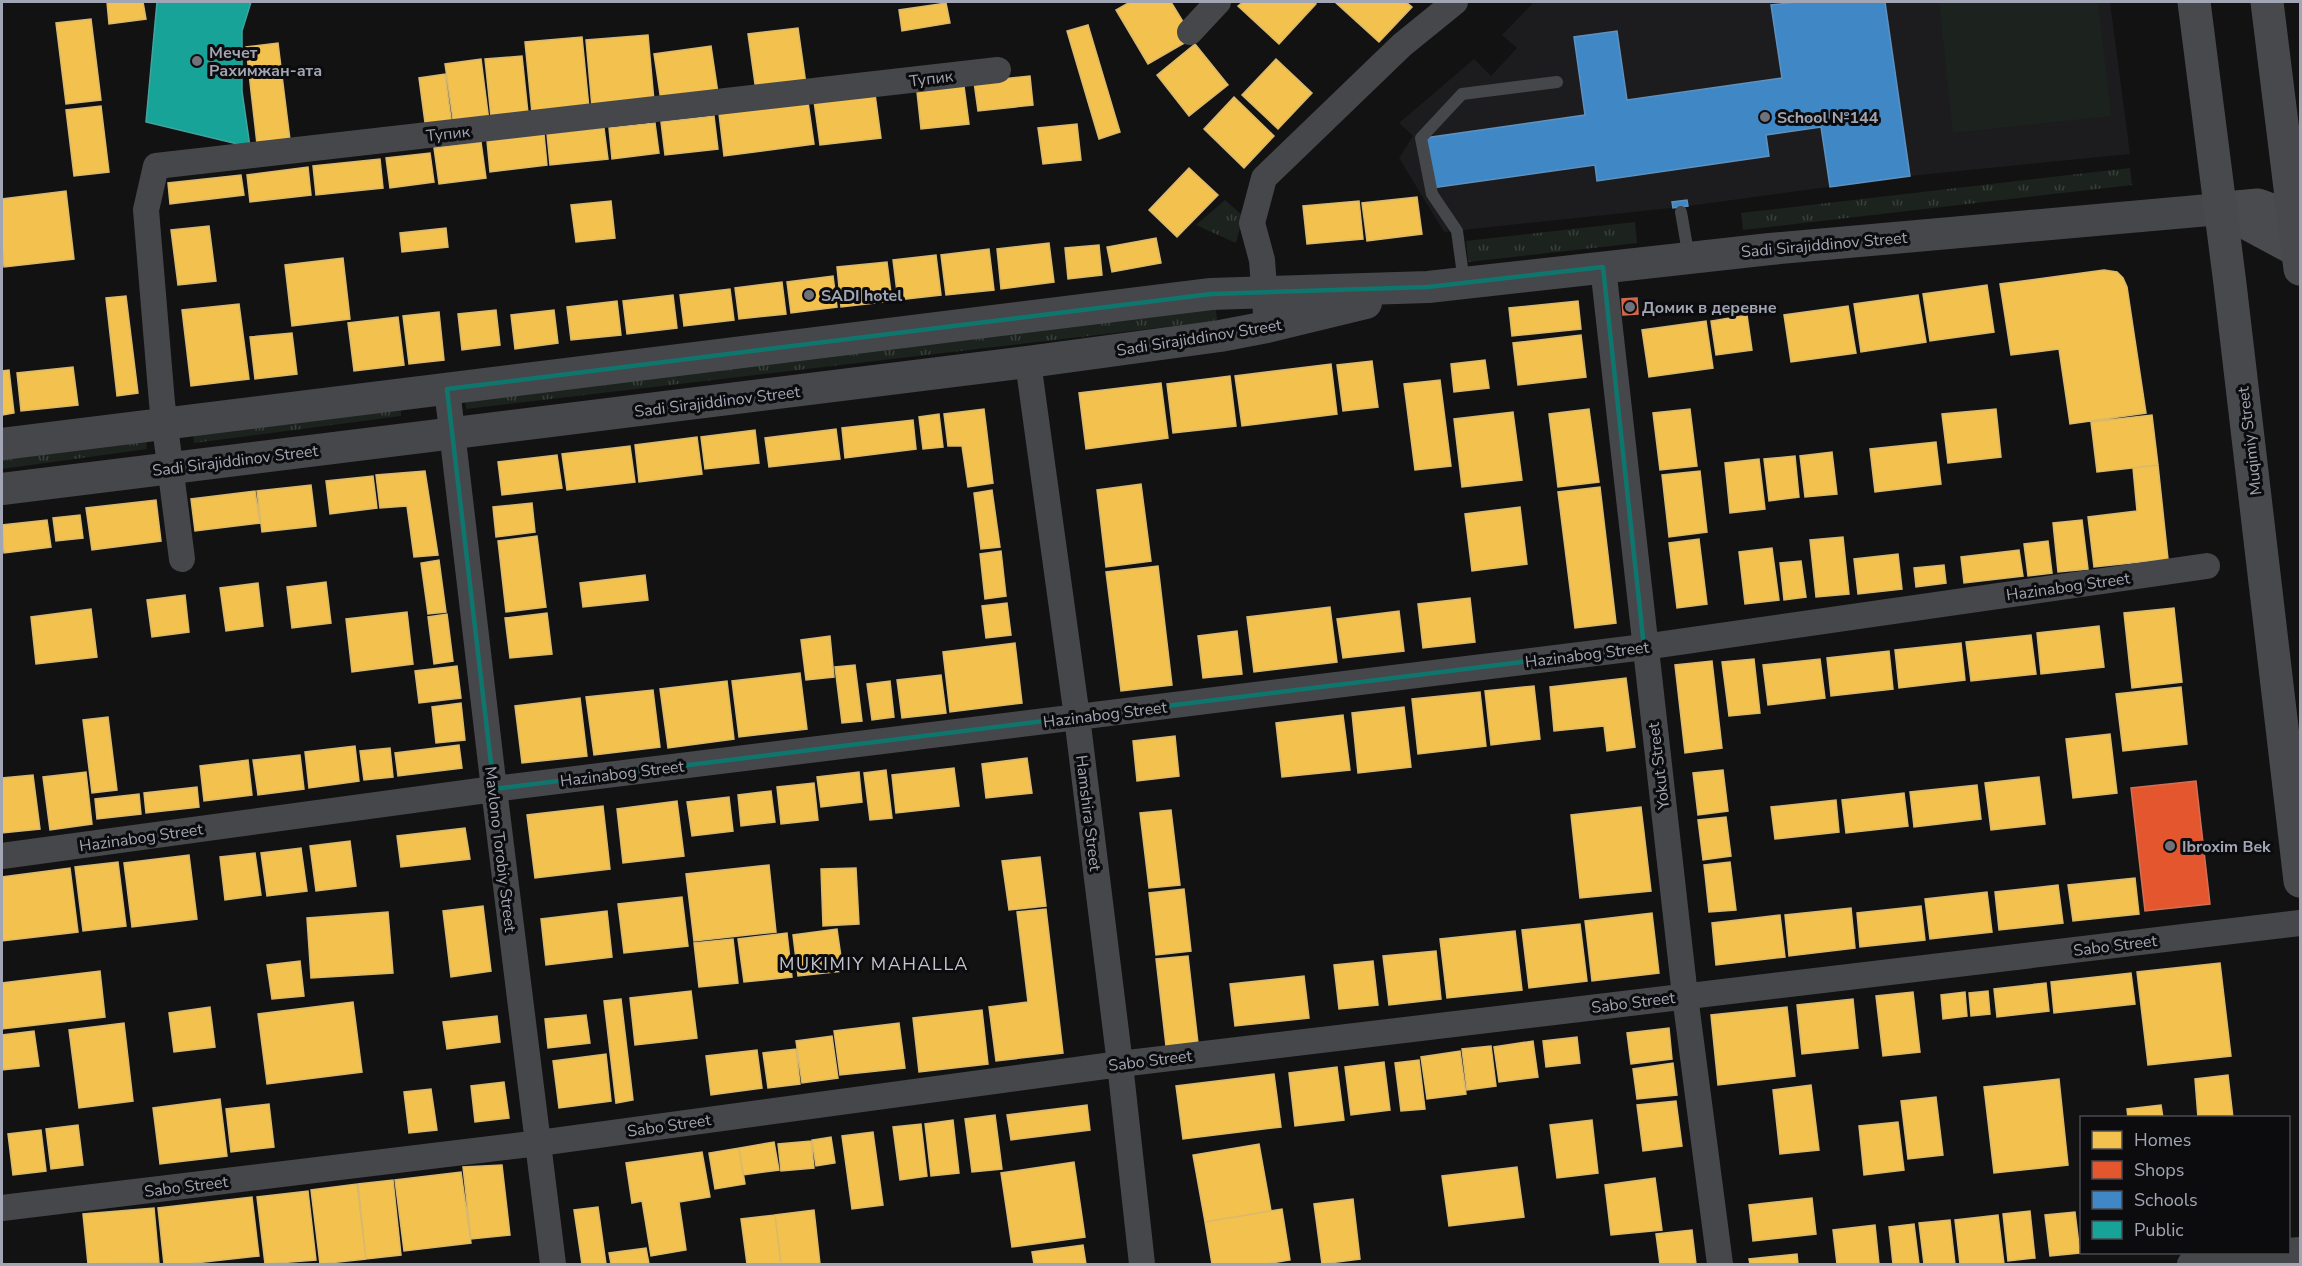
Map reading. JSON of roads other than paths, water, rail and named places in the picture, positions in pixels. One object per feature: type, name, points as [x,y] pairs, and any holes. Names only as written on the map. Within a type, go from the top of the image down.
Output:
[{"type":"main road","name":"Muqimiy Street","points":[[2194,2],[2294,755],[2301,881]]},
{"type":"main road","points":[[2267,2],[2299,242]]},
{"type":"main road","points":[[2220,209],[2258,205],[2291,184]]},
{"type":"main road","points":[[2258,205],[2299,242]]},
{"type":"main road","points":[[2220,209],[2299,242]]},
{"type":"street","points":[[1190,32],[1218,2]]},
{"type":"street","points":[[1267,327],[1262,260],[1252,223],[1264,178],[1402,45],[1455,2]]},
{"type":"street","name":"Тупик","points":[[164,424],[146,210],[156,166],[998,70]]},
{"type":"street","name":"Sadi Sirajiddinov Street","points":[[2,444],[1200,296],[1428,287],[1689,258],[2220,209]]},
{"type":"street","name":"Yokut Street","points":[[1604,267],[1644,647],[1685,996],[1720,1264]]},
{"type":"street","name":"Sadi Sirajiddinov Street","points":[[2,489],[1208,338],[1267,327],[1428,287]]},
{"type":"street","name":"Hamshira Street","points":[[1028,362],[1077,717],[1142,1264]]},
{"type":"street","name":"Mavlono Torobiy Street","points":[[447,389],[553,1264]]},
{"type":"street","points":[[164,424],[182,559]]},
{"type":"street","name":"Hazinabog Street","points":[[2,856],[494,789],[1644,647],[2207,566]]},
{"type":"street","name":"Sabo Street","points":[[2,1208],[539,1143],[1120,1064],[2301,923]]},
{"type":"street","points":[[2190,1264],[2264,1254]]},
{"type":"lane","points":[[1464,283],[1457,231],[1432,194],[1421,138],[1462,94],[1557,82]]},
{"type":"lane","points":[[1681,212],[1689,258]]},
{"type":"place","name":"Мечет Рахимжан-ата","points":[[197,61]]},
{"type":"place","name":"School №144","points":[[1765,117]]},
{"type":"place","name":"SADI hotel","points":[[809,295]]},
{"type":"place","name":"Домик в деревне","points":[[1630,307]]},
{"type":"place","name":"Ibroxim Bek","points":[[2170,846]]},
{"type":"district","name":"MUKIMIY MAHALLA","points":[[874,964]]}]
